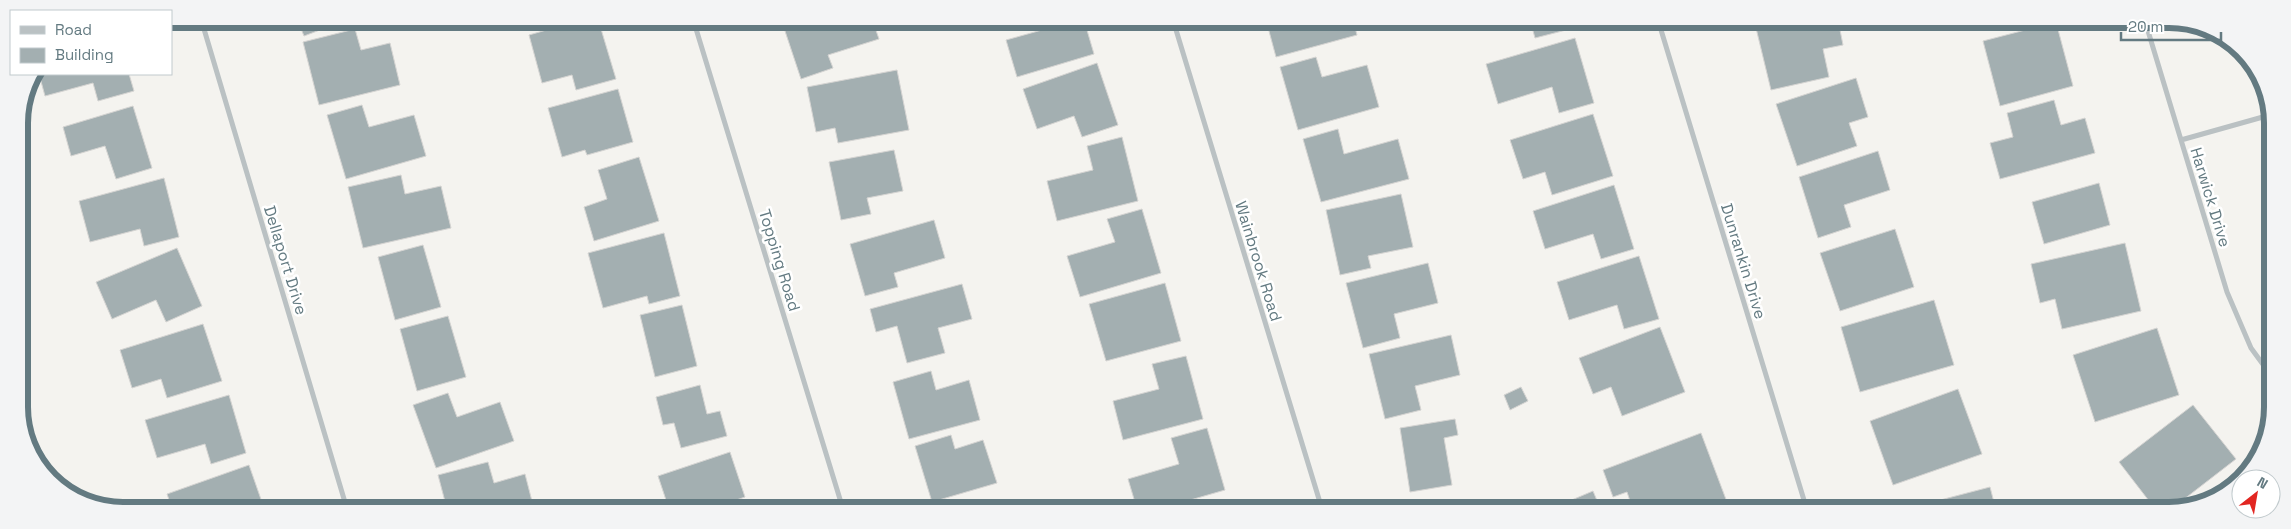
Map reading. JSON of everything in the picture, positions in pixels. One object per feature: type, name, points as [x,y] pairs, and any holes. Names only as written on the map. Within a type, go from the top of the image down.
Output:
[{"type":"street","name":"Dellaport Drive","points":[[204,28],[345,502]]},
{"type":"street","name":"Topping Road","points":[[696,28],[841,502]]},
{"type":"street","name":"Wainbrook Road","points":[[1175,28],[1320,501]]},
{"type":"street","name":"Dunrankin Drive","points":[[1660,28],[1804,501]]},
{"type":"street","name":"Harwick Drive","points":[[2147,28],[2227,292],[2251,348],[2264,366]]},
{"type":"street","points":[[2181,140],[2263,117]]},
{"type":"building","points":[[301,28],[325,28],[304,36]]},
{"type":"building","points":[[554,28],[601,28],[616,79],[576,90],[572,75],[542,83],[529,35]]},
{"type":"building","points":[[794,28],[875,28],[879,39],[828,55],[833,68],[801,79],[785,31]]},
{"type":"building","points":[[1049,28],[1086,28],[1094,54],[1017,77],[1006,40]]},
{"type":"building","points":[[1268,28],[1355,28],[1357,35],[1276,57]]},
{"type":"building","points":[[1532,28],[1570,28],[1570,29],[1535,38]]},
{"type":"building","points":[[1756,28],[1840,28],[1843,45],[1823,49],[1829,77],[1771,90]]},
{"type":"building","points":[[2033,28],[2058,28],[2073,86],[2000,106],[1983,41]]},
{"type":"building","points":[[355,29],[361,50],[390,43],[400,85],[319,105],[303,42]]},
{"type":"building","points":[[1575,38],[1594,103],[1559,113],[1552,87],[1498,104],[1486,64]]},
{"type":"building","points":[[1316,57],[1322,77],[1367,65],[1379,107],[1298,130],[1280,67]]},
{"type":"building","points":[[1097,63],[1118,125],[1082,137],[1074,116],[1037,129],[1023,89]]},
{"type":"building","points":[[897,70],[909,130],[838,143],[835,128],[816,132],[807,87]]},
{"type":"building","points":[[40,75],[129,75],[134,91],[98,101],[93,83],[45,96]]},
{"type":"building","points":[[1856,78],[1868,117],[1849,123],[1857,146],[1797,166],[1776,104]]},
{"type":"building","points":[[618,89],[633,142],[587,155],[585,150],[562,157],[548,108]]},
{"type":"building","points":[[2054,100],[2061,125],[2085,118],[2095,153],[2000,179],[1990,143],[2013,137],[2007,113]]},
{"type":"building","points":[[362,105],[369,127],[414,115],[426,156],[346,179],[327,115]]},
{"type":"building","points":[[133,106],[152,168],[116,179],[105,146],[71,156],[63,127]]},
{"type":"building","points":[[1593,114],[1613,176],[1552,195],[1545,172],[1523,179],[1510,140]]},
{"type":"building","points":[[1338,129],[1344,154],[1398,139],[1409,179],[1321,202],[1303,139]]},
{"type":"building","points":[[1122,137],[1138,201],[1057,221],[1047,181],[1093,170],[1087,146]]},
{"type":"building","points":[[894,150],[903,191],[867,198],[871,214],[841,220],[829,162]]},
{"type":"building","points":[[1878,151],[1890,190],[1844,205],[1851,227],[1818,238],[1799,177]]},
{"type":"building","points":[[639,157],[659,221],[594,241],[584,207],[607,199],[598,170]]},
{"type":"building","points":[[401,175],[405,194],[441,186],[451,228],[363,248],[348,187]]},
{"type":"building","points":[[164,178],[179,237],[144,246],[140,229],[90,242],[79,201]]},
{"type":"building","points":[[2099,183],[2110,225],[2044,244],[2032,202]]},
{"type":"building","points":[[1614,185],[1634,249],[1601,259],[1593,234],[1545,249],[1533,211]]},
{"type":"building","points":[[1401,194],[1413,247],[1368,256],[1371,268],[1340,275],[1326,210]]},
{"type":"building","points":[[1142,209],[1161,273],[1080,297],[1067,256],[1115,242],[1107,219]]},
{"type":"building","points":[[934,220],[945,258],[894,273],[898,287],[865,296],[850,244]]},
{"type":"building","points":[[1895,229],[1914,287],[1840,311],[1820,253]]},
{"type":"building","points":[[664,233],[680,296],[649,304],[647,296],[603,308],[588,253]]},
{"type":"building","points":[[2125,243],[2141,311],[2062,329],[2055,299],[2040,303],[2031,264]]},
{"type":"building","points":[[423,245],[441,307],[395,320],[378,257]]},
{"type":"building","points":[[177,248],[202,306],[166,322],[156,300],[112,319],[96,282]]},
{"type":"building","points":[[1639,256],[1659,319],[1624,329],[1617,305],[1569,320],[1557,282]]},
{"type":"building","points":[[1428,263],[1438,303],[1394,314],[1400,338],[1363,348],[1346,283]]},
{"type":"building","points":[[1165,283],[1181,341],[1106,361],[1089,304]]},
{"type":"building","points":[[962,284],[972,319],[938,328],[945,353],[907,363],[897,326],[876,332],[870,309]]},
{"type":"building","points":[[1934,300],[1954,365],[1860,392],[1841,327]]},
{"type":"building","points":[[682,305],[697,366],[655,377],[640,315]]},
{"type":"building","points":[[448,316],[466,377],[417,391],[400,329]]},
{"type":"building","points":[[203,324],[222,381],[167,398],[161,379],[132,388],[120,350]]},
{"type":"building","points":[[1660,327],[1685,392],[1622,416],[1611,387],[1593,394],[1579,358]]},
{"type":"building","points":[[2157,328],[2179,395],[2095,422],[2073,355]]},
{"type":"building","points":[[1451,335],[1460,375],[1415,386],[1421,410],[1385,419],[1369,354]]},
{"type":"building","points":[[1186,356],[1203,419],[1123,440],[1113,401],[1159,389],[1152,364]]},
{"type":"building","points":[[931,371],[936,390],[969,380],[980,420],[909,439],[893,382]]},
{"type":"building","points":[[700,385],[707,414],[720,411],[727,436],[681,448],[674,423],[663,425],[656,397]]},
{"type":"building","points":[[1521,387],[1528,401],[1510,410],[1504,395]]},
{"type":"building","points":[[1958,389],[1982,454],[1893,485],[1870,421]]},
{"type":"building","points":[[448,393],[457,417],[500,402],[514,441],[436,468],[413,405]]},
{"type":"building","points":[[229,395],[246,453],[211,464],[205,444],[157,458],[145,420]]},
{"type":"building","points":[[2193,405],[2236,459],[2181,501],[2149,501],[2119,462]]},
{"type":"building","points":[[1455,419],[1458,435],[1444,438],[1452,485],[1410,492],[1400,428]]},
{"type":"building","points":[[1207,428],[1225,490],[1185,501],[1135,502],[1128,479],[1179,464],[1171,438]]},
{"type":"building","points":[[1701,433],[1727,501],[1630,501],[1627,492],[1613,497],[1603,470]]},
{"type":"building","points":[[951,435],[955,449],[983,440],[997,483],[932,502],[915,446]]},
{"type":"building","points":[[730,452],[745,497],[731,502],[667,502],[658,476]]},
{"type":"building","points":[[488,462],[494,483],[525,474],[532,502],[445,502],[438,475]]},
{"type":"building","points":[[249,465],[262,502],[170,502],[167,494]]},
{"type":"building","points":[[1990,487],[1994,501],[1936,501]]},
{"type":"building","points":[[1593,491],[1597,501],[1569,501]]}]
